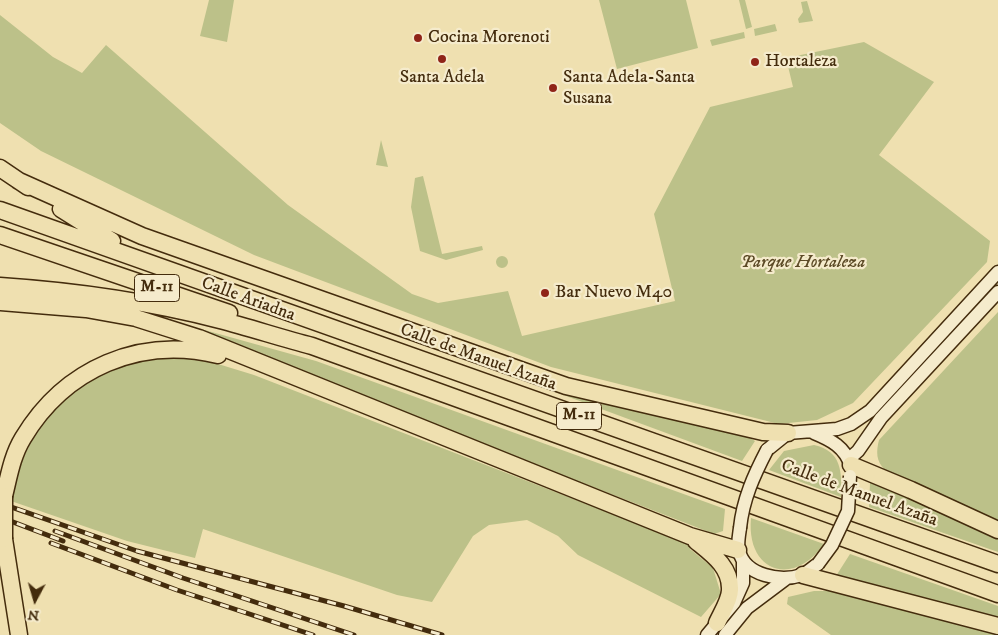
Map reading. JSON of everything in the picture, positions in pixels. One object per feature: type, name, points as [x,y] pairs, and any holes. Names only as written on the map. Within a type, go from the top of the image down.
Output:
[{"type":"highway","points":[[0,168],[142,259]]},
{"type":"highway","points":[[19,181],[142,236],[566,386],[631,403],[763,432],[788,434]]},
{"type":"highway","name":"M-11","points":[[0,210],[142,259]]},
{"type":"highway","name":"Calle Ariadna","points":[[0,235],[283,331],[312,346]]},
{"type":"highway","name":"Calle de Manuel Azaña","points":[[142,259],[998,564]]},
{"type":"highway","points":[[0,286],[102,296],[220,320],[312,346]]},
{"type":"highway","points":[[0,302],[86,309],[136,318],[199,338],[269,368],[740,555]]},
{"type":"highway","name":"M-11","points":[[312,346],[998,594]]},
{"type":"highway","points":[[19,635],[4,539],[4,496],[13,460],[22,439],[36,418],[72,384],[93,369],[117,358],[166,348],[193,349],[269,368]]},
{"type":"highway","points":[[850,467],[911,490],[998,530]]},
{"type":"highway","points":[[690,536],[718,559],[726,571],[730,591],[716,631]]},
{"type":"highway","points":[[0,573],[11,635]]},
{"type":"highway","points":[[795,576],[998,626]]},
{"type":"street","points":[[716,631],[734,603],[743,583],[740,555],[742,508],[752,479],[767,450],[788,434],[837,429],[851,424],[870,411],[998,272]]},
{"type":"street","points":[[716,631],[795,576],[818,564],[832,545],[848,511],[850,467],[858,451],[881,418],[998,292]]},
{"type":"street","points":[[810,432],[835,442],[850,467]]},
{"type":"street","points":[[740,555],[761,574],[795,576]]},
{"type":"green space","points":[[209,0],[234,0],[227,42],[200,36]]},
{"type":"green space","points":[[599,0],[686,0],[698,48],[617,69]]},
{"type":"green space","points":[[739,0],[745,0],[752,27],[746,29]]},
{"type":"green space","points":[[807,1],[813,21],[799,23],[798,19],[803,12],[801,2]]},
{"type":"green space","name":"Parque Hortaleza","points":[[0,15],[53,57],[82,73],[106,45],[288,205],[412,294],[438,303],[508,291],[522,336],[675,301],[654,214],[710,107],[793,87],[786,58],[864,42],[934,82],[879,155],[990,241],[987,262],[853,403],[817,420],[779,424],[551,367],[254,255],[41,151],[0,123]]},
{"type":"green space","points":[[775,24],[777,31],[755,36],[754,29]]},
{"type":"green space","points":[[744,32],[745,38],[712,46],[710,40]]},
{"type":"green space","points":[[381,140],[388,167],[376,165]]},
{"type":"green space","points":[[423,176],[442,254],[482,246],[483,250],[446,260],[420,251],[411,207],[415,178]]},
{"type":"green space","points":[[500,256],[504,256],[508,262],[504,268],[500,268],[496,264],[496,260]]},
{"type":"green space","points":[[998,312],[998,522],[885,470],[878,460],[877,452],[879,440]]},
{"type":"green space","points":[[183,324],[316,361],[725,509],[723,531],[714,534],[217,341]]},
{"type":"green space","points":[[175,356],[205,360],[254,375],[692,545],[690,549],[713,568],[721,594],[701,617],[578,555],[558,536],[527,520],[489,525],[473,536],[432,602],[397,595],[203,529],[195,558],[127,541],[11,501],[15,481],[31,443],[55,409],[70,395],[104,373],[139,362]]},
{"type":"green space","points":[[539,386],[600,403],[707,426],[746,436],[755,441],[742,461]]},
{"type":"green space","points":[[814,445],[830,452],[835,457],[840,471],[841,497],[769,470],[784,451]]},
{"type":"green space","points":[[875,481],[998,534],[998,552],[869,507],[870,483]]},
{"type":"green space","points":[[751,518],[824,544],[812,558],[799,566],[786,569],[774,568],[764,562],[756,551],[751,536]]},
{"type":"green space","points":[[850,554],[998,606],[998,620],[836,576]]},
{"type":"green space","points":[[814,591],[836,591],[998,633],[998,635],[831,635],[787,604],[788,597]]},
{"type":"railway","points":[[0,503],[137,551],[344,606],[442,635]]},
{"type":"railway","points":[[0,517],[63,541]]},
{"type":"railway","points":[[55,531],[183,578],[354,635]]},
{"type":"railway","points":[[51,543],[177,590],[313,635]]},
{"type":"place","name":"Cocina Morenoti","points":[[418,38]]},
{"type":"place","name":"Santa Adela","points":[[442,59]]},
{"type":"place","name":"Hortaleza","points":[[755,62]]},
{"type":"place","name":"Santa Adela-Santa Susana","points":[[553,88]]},
{"type":"place","name":"Bar Nuevo M40","points":[[545,293]]}]
